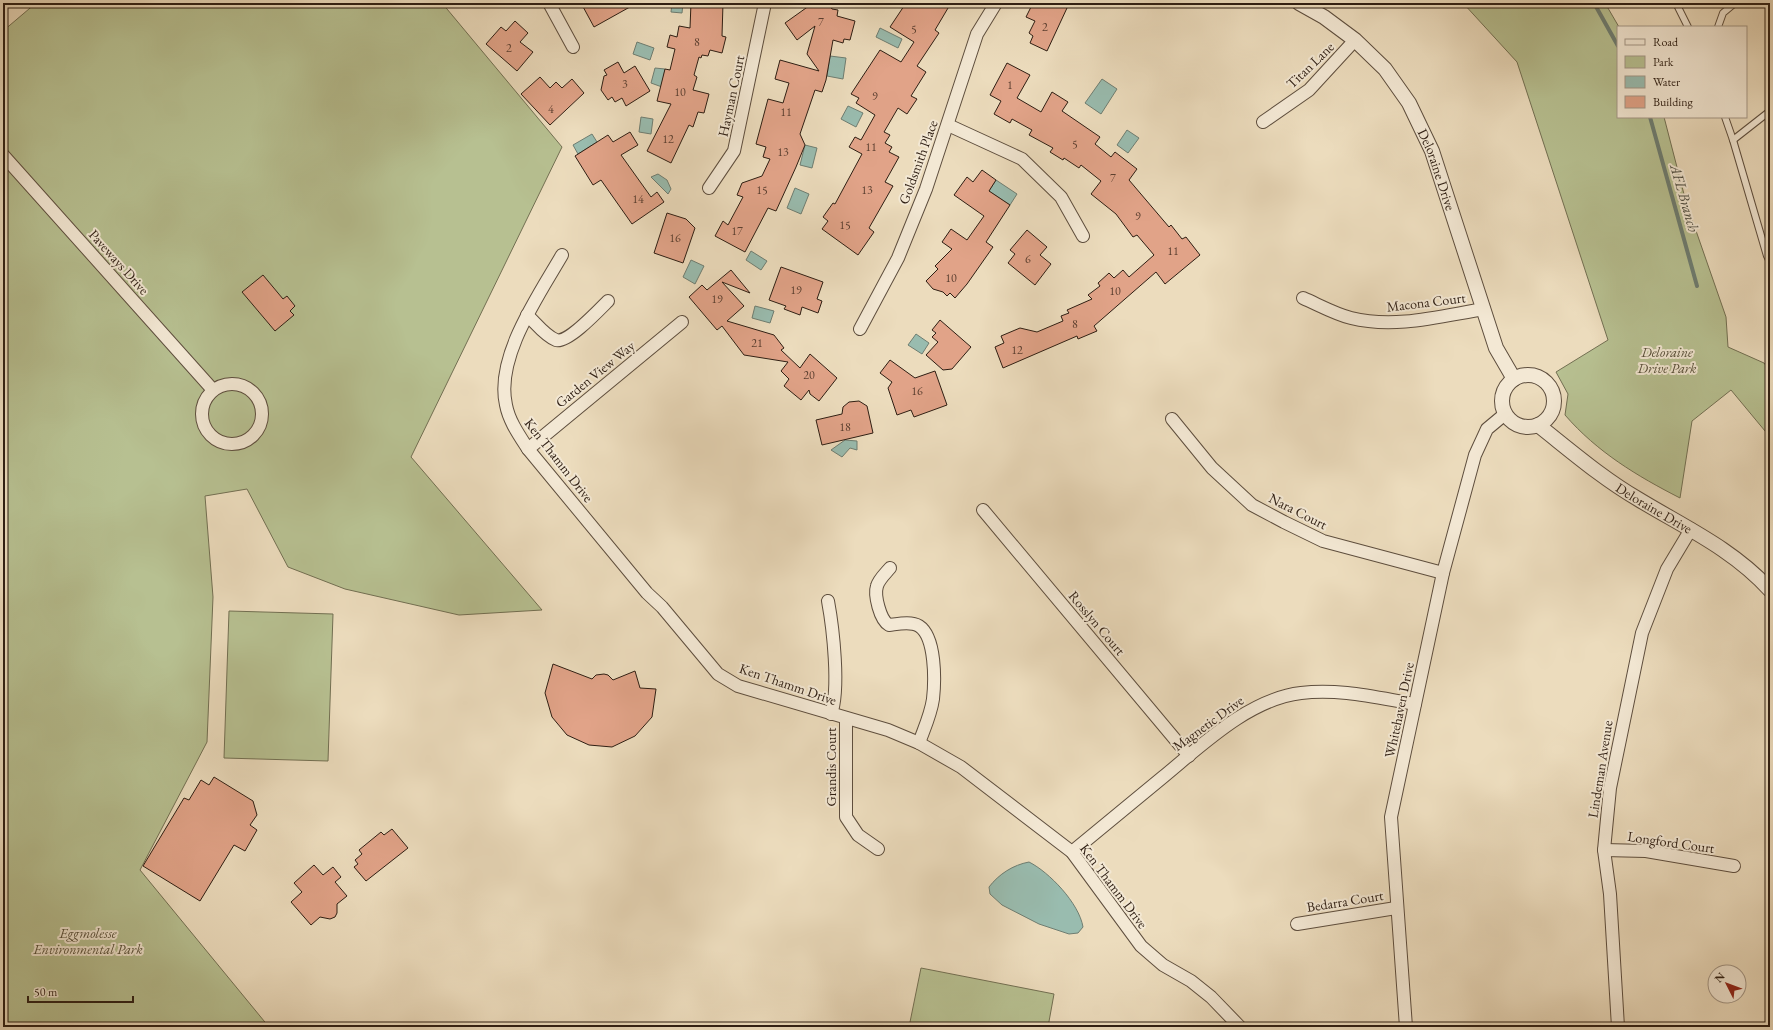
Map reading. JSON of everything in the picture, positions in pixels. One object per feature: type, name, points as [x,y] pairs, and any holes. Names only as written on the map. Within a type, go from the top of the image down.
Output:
[{"type":"street","points":[[549,3],[573,47]]},
{"type":"street","name":"Hayman Court","points":[[709,188],[734,151],[765,3]]},
{"type":"street","name":"Goldsmith Place","points":[[860,329],[898,258],[926,189],[977,34],[996,3]]},
{"type":"street","name":"Deloraine Drive","points":[[1299,3],[1324,17],[1355,40],[1385,70],[1409,103],[1432,151],[1496,348],[1514,379]]},
{"type":"street","name":"Titan Lane","points":[[1263,122],[1309,90],[1355,40]]},
{"type":"street","points":[[948,125],[1022,159],[1061,197],[1083,236]]},
{"type":"street","name":"Paveways Drive","points":[[3,155],[213,390]]},
{"type":"street","name":"Ken Thamm Drive","points":[[562,255],[527,315],[510,353],[504,382],[505,404],[512,423],[528,449],[647,593],[662,607],[718,674],[738,686],[846,719],[888,730],[919,743],[961,767],[1072,852],[1140,946],[1163,964],[1191,981],[1211,997],[1240,1027]]},
{"type":"street","name":"Macona Court","points":[[1303,298],[1351,318],[1381,323],[1412,321],[1484,309]]},
{"type":"street","points":[[527,315],[548,335],[555,340],[560,341],[575,332],[608,301]]},
{"type":"street","name":"Garden View Way","points":[[528,449],[682,322]]},
{"type":"street","points":[[1522,376],[1534,376],[1545,382],[1551,388],[1553,396],[1551,413],[1546,420],[1538,425],[1531,427],[1516,425],[1505,414],[1502,399],[1503,391],[1514,379],[1522,376]]},
{"type":"street","points":[[233,383],[243,385],[252,391],[259,399],[262,409],[262,419],[259,428],[254,435],[238,444],[228,444],[218,441],[210,435],[205,427],[202,417],[202,407],[206,398],[213,390],[222,385],[233,383]]},
{"type":"street","name":"Whitehaven Drive","points":[[1406,1027],[1396,908],[1391,817],[1443,573],[1475,455],[1487,429],[1505,414]]},
{"type":"street","name":"Nara Court","points":[[1172,419],[1212,468],[1252,504],[1259,508],[1323,541],[1443,573]]},
{"type":"street","name":"Deloraine Drive","points":[[1538,425],[1596,473],[1721,548],[1744,565],[1770,590]]},
{"type":"street","name":"Rosslyn Court","points":[[983,510],[1189,756]]},
{"type":"street","name":"Lindeman Avenue","points":[[1618,1027],[1610,894],[1604,850],[1610,788],[1642,633],[1667,569],[1691,529]]},
{"type":"street","points":[[890,568],[877,584],[876,589],[879,608],[883,619],[889,624],[908,623],[920,626],[926,635],[932,650],[934,676],[933,700],[919,743]]},
{"type":"street","points":[[828,601],[832,621],[834,650],[834,696],[831,714]]},
{"type":"street","name":"Magnetic Drive","points":[[1072,852],[1242,714],[1262,704],[1301,693],[1339,692],[1416,704]]},
{"type":"street","name":"Grandis Court","points":[[846,719],[846,817],[858,835],[878,849]]},
{"type":"street","name":"Longford Court","points":[[1604,850],[1646,851],[1734,866]]},
{"type":"street","name":"Bedarra Court","points":[[1298,924],[1396,908]]},
{"type":"lane","points":[[1676,3],[1688,26]]},
{"type":"lane","points":[[1718,26],[1723,12],[1734,3]]},
{"type":"lane","points":[[1733,140],[1770,111]]},
{"type":"lane","points":[[1725,118],[1770,262]]},
{"type":"green space","name":"Eggmolesse Environmental Park","points":[[36,3],[442,3],[562,147],[411,457],[542,610],[459,615],[345,589],[288,567],[247,489],[205,496],[213,597],[207,742],[140,870],[269,1027],[3,1027],[3,31]]},
{"type":"green space","name":"Deloraine Drive Park","points":[[1463,3],[1605,3],[1618,26],[1617,26],[1617,118],[1664,118],[1686,202],[1726,317],[1728,347],[1764,363],[1770,371],[1770,437],[1731,390],[1692,421],[1680,498],[1633,472],[1604,452],[1565,415],[1568,394],[1556,372],[1608,340],[1517,62]]},
{"type":"green space","points":[[229,611],[333,614],[328,761],[224,758]]},
{"type":"green space","points":[[921,968],[1054,994],[1048,1027],[909,1027]]},
{"type":"water","points":[[672,3],[683,3],[682,13],[671,12]]},
{"type":"water","points":[[880,28],[902,39],[898,48],[876,37]]},
{"type":"water","points":[[637,42],[654,48],[650,60],[633,54]]},
{"type":"water","points":[[830,56],[846,58],[843,79],[827,76]]},
{"type":"water","points":[[655,68],[665,69],[662,87],[651,83]]},
{"type":"water","points":[[1102,79],[1117,89],[1101,114],[1085,103]]},
{"type":"water","points":[[848,106],[863,113],[856,127],[841,119]]},
{"type":"water","points":[[641,117],[653,119],[651,134],[639,132]]},
{"type":"water","points":[[1127,130],[1139,138],[1128,153],[1117,145]]},
{"type":"water","points":[[592,134],[597,142],[578,154],[573,145]]},
{"type":"water","points":[[805,145],[817,148],[812,168],[800,165]]},
{"type":"water","points":[[658,174],[667,180],[671,189],[668,194],[651,177]]},
{"type":"water","points":[[996,180],[1017,194],[1010,205],[989,191]]},
{"type":"water","points":[[795,188],[809,194],[801,214],[787,208]]},
{"type":"water","points":[[751,251],[767,261],[761,270],[746,260]]},
{"type":"water","points":[[691,260],[704,266],[695,284],[683,277]]},
{"type":"water","points":[[755,306],[774,311],[770,323],[752,318]]},
{"type":"water","points":[[916,334],[929,343],[922,354],[908,345]]},
{"type":"water","points":[[845,440],[857,441],[857,450],[850,448],[842,457],[831,450]]},
{"type":"water","points":[[1029,862],[1054,881],[1076,908],[1083,927],[1078,933],[1069,934],[1039,924],[1002,905],[990,894],[989,887],[997,878],[1017,865]]},
{"type":"building","points":[[581,3],[637,3],[594,27]]},
{"type":"building","points":[[691,3],[723,3],[722,36],[726,37],[722,53],[710,50],[708,56],[702,55],[701,58],[699,57],[694,75],[697,77],[693,90],[709,94],[704,113],[698,112],[693,127],[689,125],[671,163],[647,151],[671,104],[657,101],[665,69],[670,70],[675,49],[667,47],[670,35],[677,37],[679,26],[690,28]]},
{"type":"building","points":[[813,3],[828,3],[832,9],[838,10],[837,16],[855,21],[850,40],[844,39],[843,43],[833,40],[826,80],[822,92],[815,90],[800,134],[805,145],[796,167],[776,211],[768,208],[745,252],[715,236],[723,221],[728,225],[743,197],[737,195],[742,183],[762,176],[770,159],[763,157],[766,147],[756,144],[768,99],[783,103],[789,83],[775,79],[780,60],[819,71],[807,54],[815,26],[797,40],[785,23]]},
{"type":"building","points":[[906,3],[951,3],[935,30],[939,33],[917,66],[926,72],[911,96],[917,99],[907,114],[898,108],[884,132],[890,135],[885,143],[892,147],[889,152],[899,157],[885,182],[893,186],[869,228],[874,232],[858,255],[822,229],[828,221],[823,217],[833,203],[835,204],[862,154],[849,147],[855,137],[861,140],[875,115],[856,103],[859,98],[851,94],[880,50],[901,62],[914,42],[890,27]]},
{"type":"building","points":[[1033,3],[1055,3],[1067,8],[1047,51],[1030,43],[1033,36],[1029,33],[1035,21],[1026,17]]},
{"type":"building","points":[[515,21],[528,33],[520,42],[533,52],[517,71],[486,44],[501,27],[506,31]]},
{"type":"building","points":[[618,62],[624,73],[635,66],[650,91],[626,106],[622,98],[615,102],[612,97],[608,100],[601,90],[604,76],[607,75],[604,70]]},
{"type":"building","points":[[1007,63],[1030,75],[1017,98],[1041,112],[1052,92],[1068,102],[1062,111],[1100,137],[1095,144],[1111,157],[1115,152],[1137,169],[1129,180],[1169,227],[1171,225],[1182,239],[1186,237],[1200,255],[1165,284],[1156,272],[1094,326],[1097,331],[1078,339],[1077,336],[1003,368],[995,347],[1004,343],[1001,336],[1020,328],[1037,332],[1063,321],[1061,316],[1069,313],[1067,310],[1092,299],[1088,295],[1100,286],[1098,283],[1109,273],[1114,278],[1123,270],[1129,277],[1154,255],[1137,235],[1133,237],[1116,214],[1091,194],[1101,181],[1081,165],[1079,168],[1064,158],[1063,160],[1050,152],[1053,148],[1029,135],[1032,130],[1012,119],[1010,123],[994,114],[1001,101],[990,95]]},
{"type":"building","points":[[540,77],[550,88],[556,82],[562,88],[572,79],[584,93],[550,125],[521,94]]},
{"type":"building","points":[[630,132],[638,145],[621,155],[651,197],[657,192],[664,202],[632,224],[601,180],[593,185],[575,156],[608,135],[613,142]]},
{"type":"building","points":[[982,170],[996,180],[989,191],[1010,205],[986,242],[993,247],[967,284],[955,298],[950,293],[947,296],[943,292],[933,289],[926,281],[938,269],[935,266],[952,249],[942,242],[951,229],[967,240],[984,216],[954,195],[967,177],[973,182]]},
{"type":"building","points":[[667,213],[686,219],[695,228],[683,263],[654,253]]},
{"type":"building","points":[[1027,230],[1047,247],[1040,255],[1051,264],[1035,285],[1008,263],[1015,254],[1010,250]]},
{"type":"building","points":[[781,267],[823,282],[817,299],[822,301],[818,313],[802,307],[800,315],[784,309],[786,306],[769,300]]},
{"type":"building","points":[[731,270],[750,293],[722,282],[744,306],[727,321],[774,335],[784,348],[781,350],[800,368],[810,354],[837,378],[819,401],[810,394],[809,390],[801,400],[784,386],[789,379],[781,371],[788,362],[744,355],[722,326],[717,330],[689,297],[702,285],[707,290]]},
{"type":"building","points":[[263,275],[283,299],[287,296],[295,306],[290,311],[294,315],[275,331],[242,292]]},
{"type":"building","points":[[940,320],[971,347],[952,369],[943,370],[926,355],[938,342],[932,337],[936,333],[932,330]]},
{"type":"building","points":[[890,360],[915,378],[935,371],[947,405],[914,417],[911,410],[897,415],[888,388],[892,382],[880,373]]},
{"type":"building","points":[[859,401],[867,406],[873,433],[822,445],[816,420],[842,414],[843,407],[849,402]]},
{"type":"building","points":[[553,664],[592,679],[596,675],[604,674],[608,675],[613,680],[635,671],[640,688],[656,689],[652,717],[635,736],[612,747],[589,745],[567,735],[552,717],[545,693]]},
{"type":"building","points":[[214,777],[253,801],[257,815],[250,825],[257,830],[245,851],[234,845],[200,901],[143,866],[184,798],[189,800],[201,780],[209,785]]},
{"type":"building","points":[[392,829],[408,848],[366,881],[354,867],[358,864],[355,860],[362,854],[359,850],[381,832],[384,835]]},
{"type":"building","points":[[314,865],[323,875],[333,867],[341,877],[335,882],[347,896],[337,904],[337,913],[335,917],[330,919],[320,917],[311,925],[291,902],[302,892],[294,883]]},
{"type":"waterway","name":"AFL Branch","points":[[1594,3],[1617,44]]},
{"type":"waterway","name":"AFL Branch","points":[[1650,118],[1697,286]]}]
